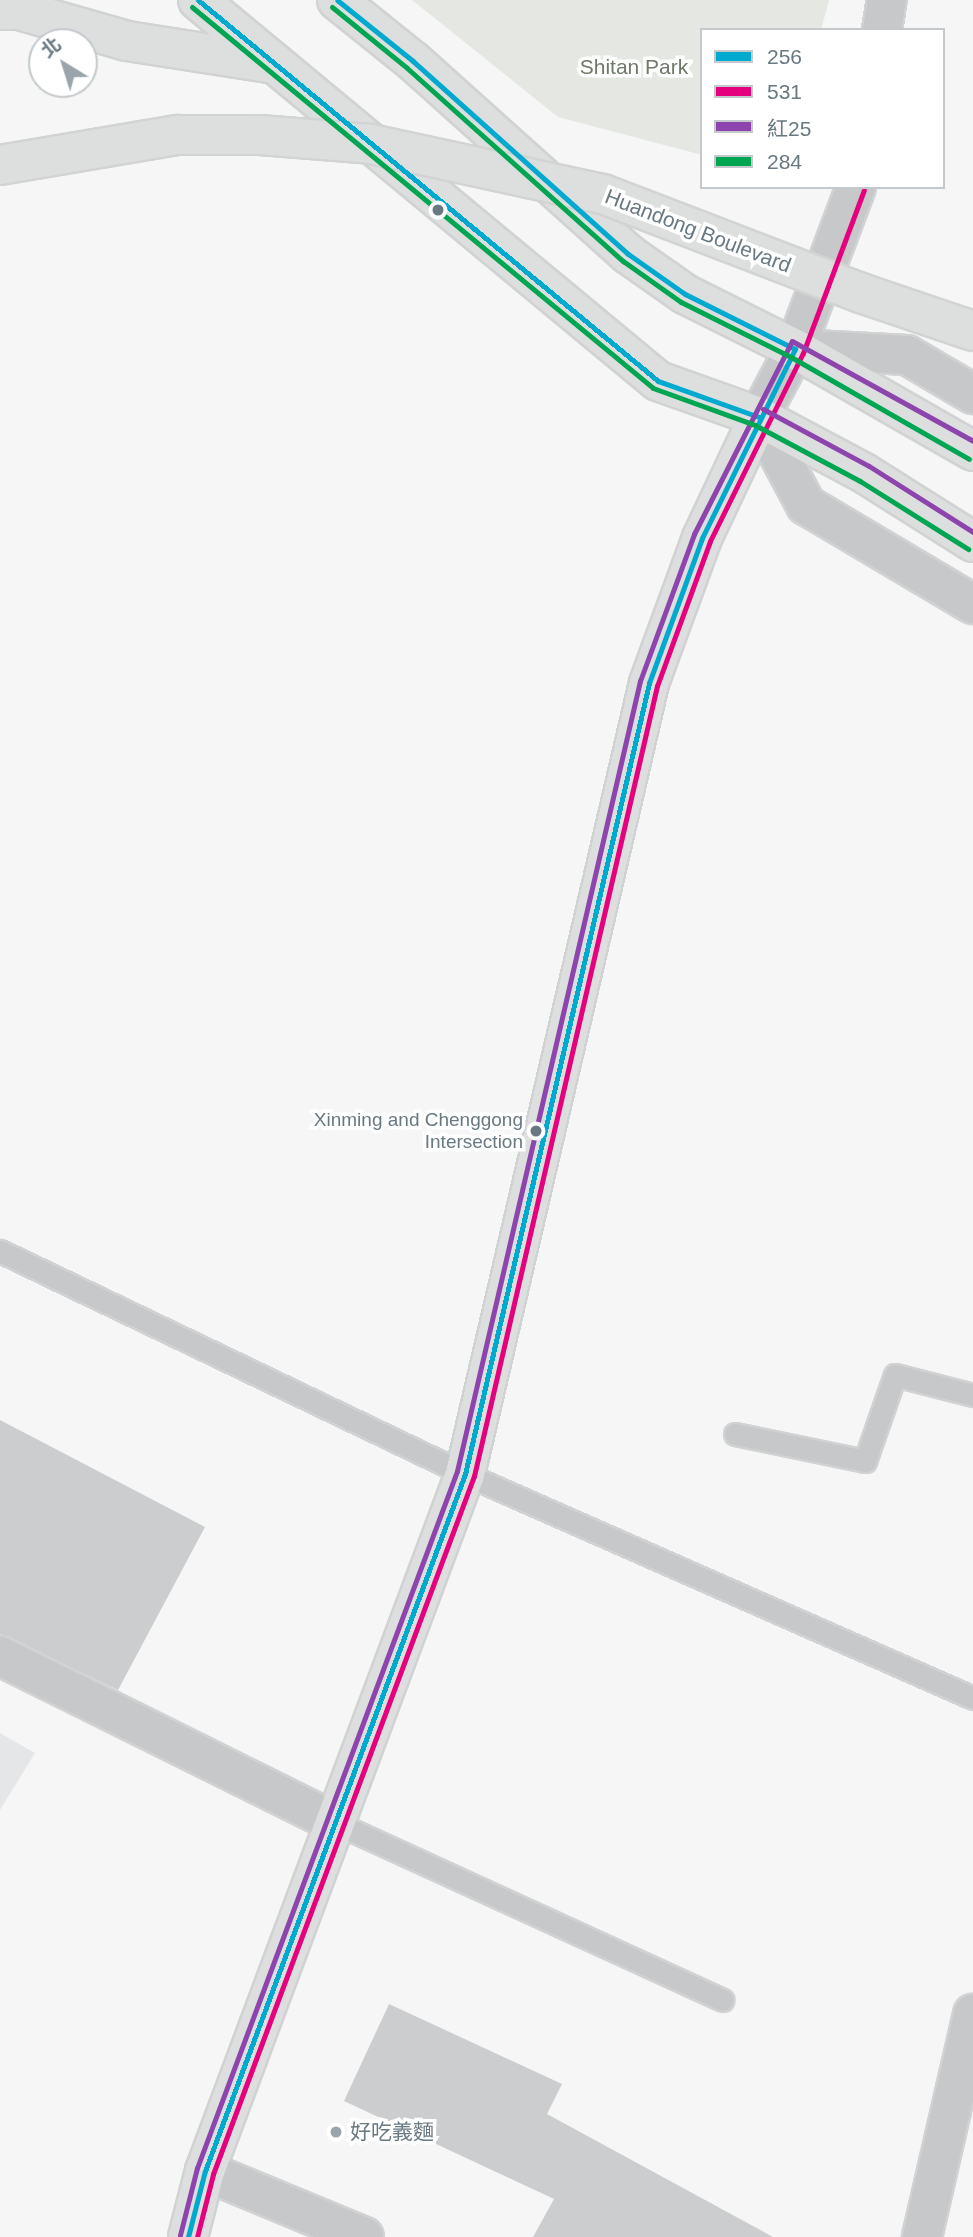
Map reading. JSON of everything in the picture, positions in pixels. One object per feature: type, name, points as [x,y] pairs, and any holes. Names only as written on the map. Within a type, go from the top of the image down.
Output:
[{"type":"main road","points":[[198,0],[658,381],[759,417],[864,473],[973,542]]},
{"type":"main road","points":[[337,0],[413,61],[628,254],[685,294],[795,349],[904,409],[973,451]]},
{"type":"main road","points":[[0,10],[19,10],[127,41],[276,64]]},
{"type":"main road","name":"Huandong Boulevard","points":[[0,146],[204,126],[406,151],[594,193],[853,290],[973,330]]},
{"type":"main road","name":"Huandong Boulevard","points":[[0,165],[178,135],[260,135],[371,144],[603,194],[861,293],[973,330]]},
{"type":"main road","points":[[188,2237],[205,2171],[465,1474],[649,683],[702,538],[759,417]]},
{"type":"street","points":[[882,28],[887,0]]},
{"type":"street","points":[[855,189],[795,349],[759,417],[806,505],[973,604]]},
{"type":"street","points":[[795,349],[907,355],[973,394]]},
{"type":"street","points":[[0,1656],[335,1824]]},
{"type":"street","points":[[922,2237],[973,2014]]},
{"type":"street","points":[[205,2171],[364,2237]]},
{"type":"lane","points":[[0,1251],[465,1474],[973,1698]]},
{"type":"lane","points":[[735,1434],[865,1461],[895,1376],[973,1395]]},
{"type":"lane","points":[[335,1824],[722,2000]]},
{"type":"shaded area","points":[[0,1733],[35,1753],[0,1810]]},
{"type":"green space","name":"Shitan Park","points":[[412,0],[829,0],[822,28],[700,28],[700,154],[558,117]]},
{"type":"building","points":[[0,1420],[205,1527],[118,1690],[0,1634]]},
{"type":"building","points":[[389,2004],[562,2084],[547,2114],[773,2237],[533,2237],[554,2199],[344,2101]]},
{"type":"transit line","name":"256","points":[[198,0],[658,381],[759,417]]},
{"type":"transit line","name":"256","points":[[188,2237],[205,2171],[465,1474],[649,683],[702,538],[795,349],[685,294],[628,254],[413,61],[337,0]]},
{"type":"transit line","name":"284","points":[[192,7],[653,388],[755,425],[860,481],[968,549]]},
{"type":"transit line","name":"284","points":[[332,7],[407,68],[623,261],[681,302],[791,357],[969,459]]},
{"type":"transit line","name":"531","points":[[197,2237],[213,2174],[474,1476],[657,686],[710,541],[803,353],[864,190]]},
{"type":"transit line","name":"紅25","points":[[180,2235],[197,2168],[457,1471],[640,681],[694,534],[792,341],[973,441]]},
{"type":"transit line","name":"紅25","points":[[763,409],[869,466],[973,532]]},
{"type":"place","name":"Xinming and Chenggong Intersection","points":[[536,1131]]},
{"type":"place","name":"好吃義麵","points":[[336,2132]]}]
